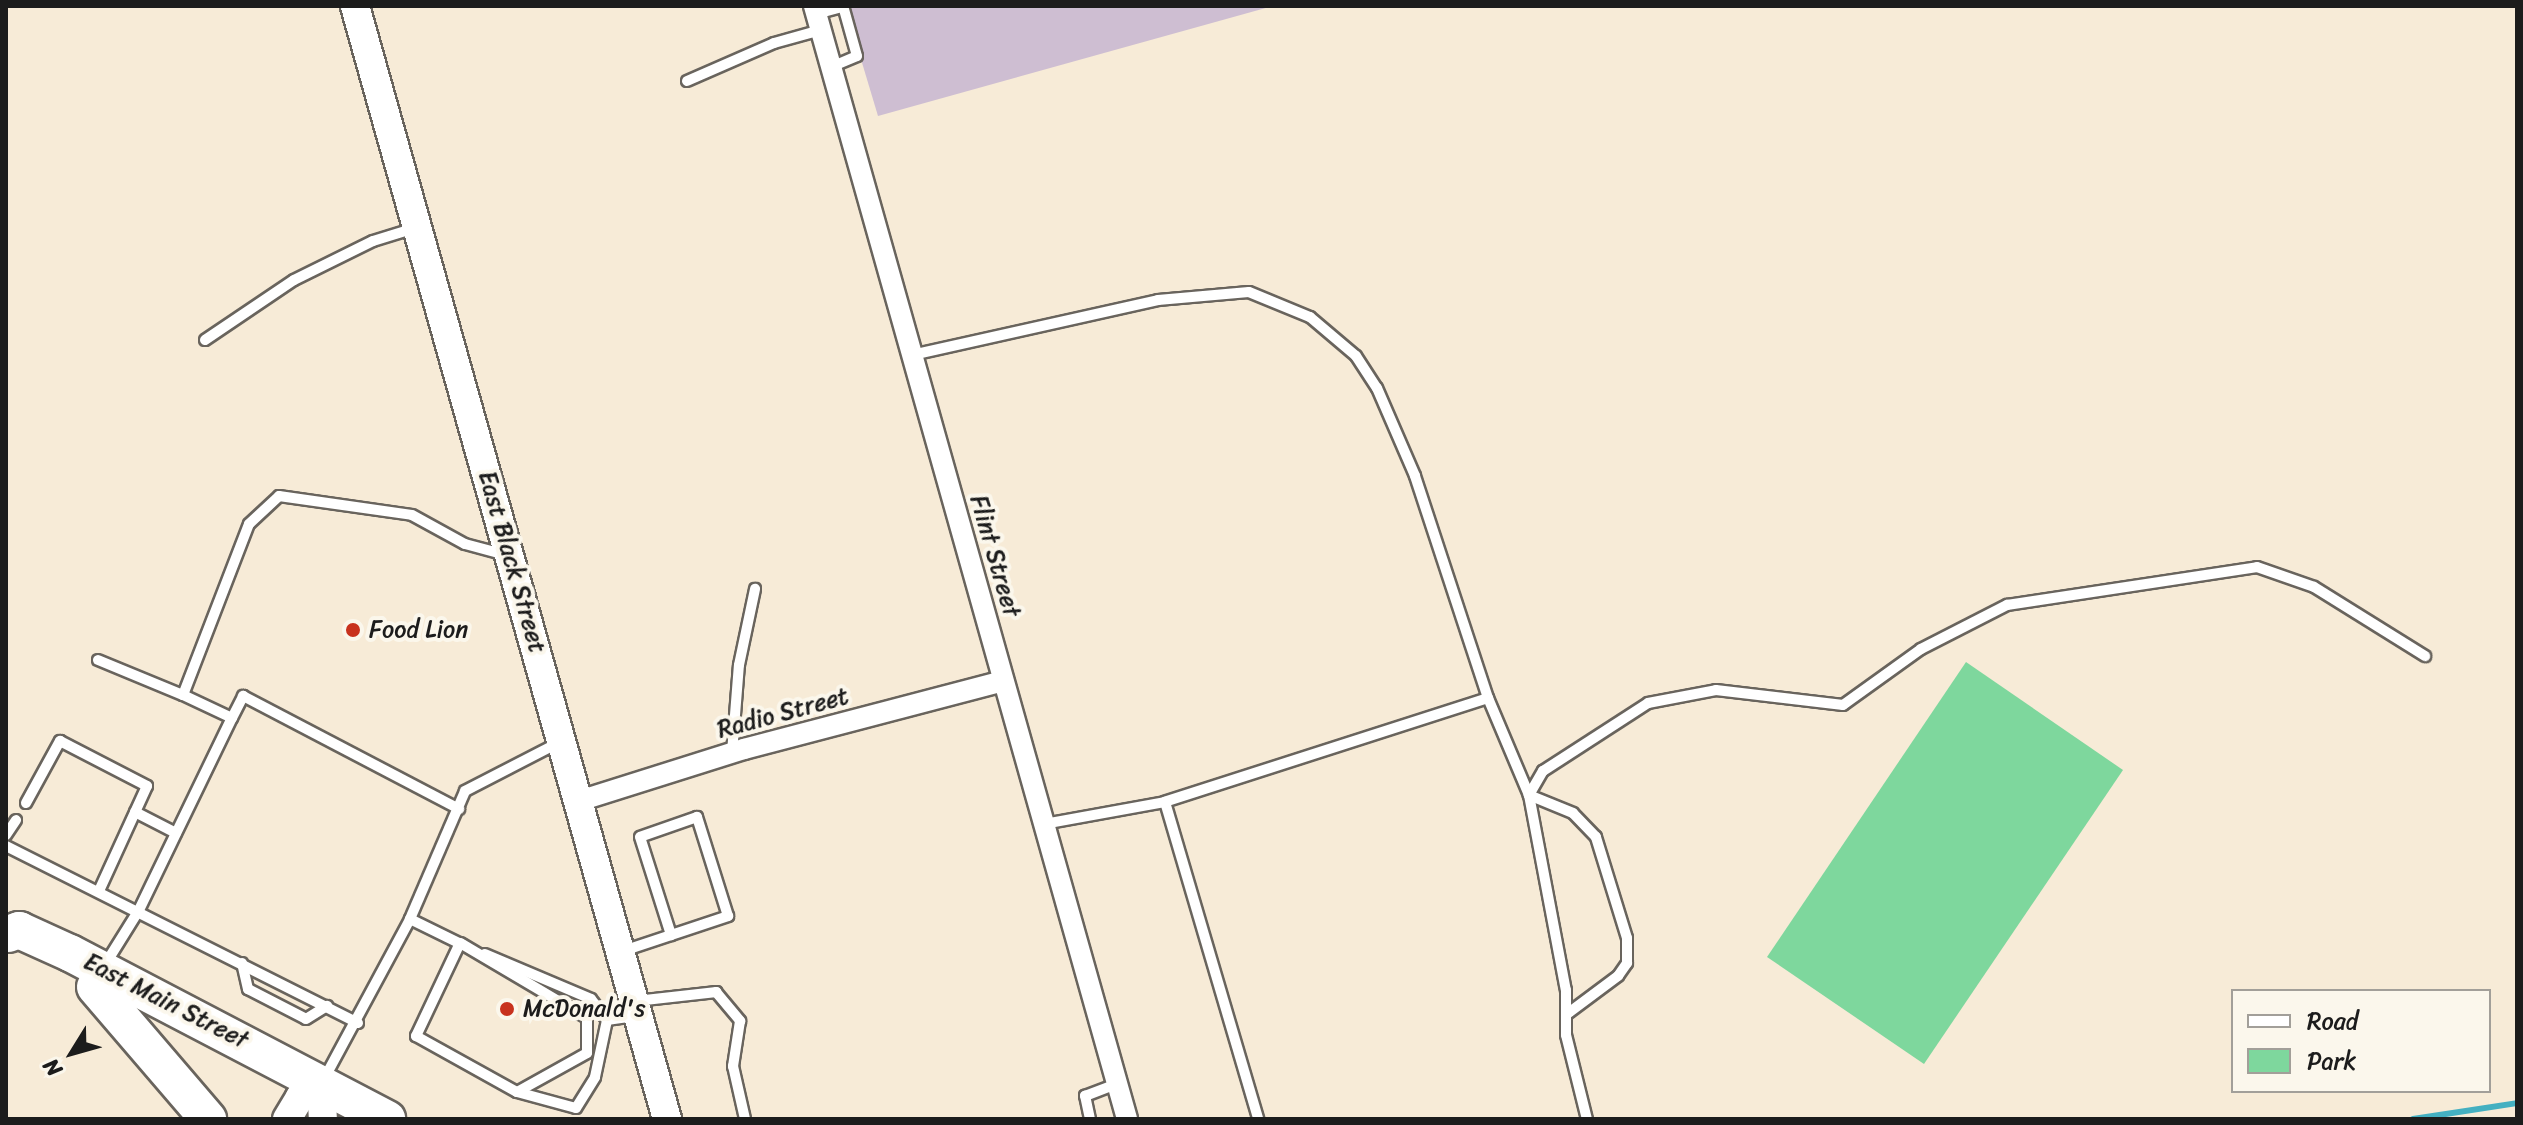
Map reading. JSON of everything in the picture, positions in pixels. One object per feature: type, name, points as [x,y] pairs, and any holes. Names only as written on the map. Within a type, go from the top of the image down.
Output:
[{"type":"highway","name":"East Main Street","points":[[7,934],[14,946],[99,978],[197,1030],[316,1108],[387,1119]]},
{"type":"highway","points":[[99,978],[208,1119]]},
{"type":"street","name":"East Black Street","points":[[355,6],[667,1119]]},
{"type":"street","name":"Flint Street","points":[[817,17],[1127,1119]]},
{"type":"street","name":"Radio Street","points":[[579,801],[732,753],[1003,681]]},
{"type":"lane","points":[[687,81],[774,43],[817,17],[843,6],[857,56],[831,67]]},
{"type":"lane","points":[[205,340],[294,280],[373,241],[417,227]]},
{"type":"lane","points":[[912,355],[1207,292],[1249,292],[1310,317],[1356,356],[1377,388],[1415,476],[1488,698],[1529,795],[1567,1014],[1566,1035],[1587,1119]]},
{"type":"lane","points":[[183,695],[249,524],[279,496],[412,515],[465,544],[510,556]]},
{"type":"lane","points":[[1529,795],[1543,771],[1648,703],[1716,690],[1843,705],[1921,649],[2007,605],[2257,567],[2314,587],[2425,656]]},
{"type":"lane","points":[[732,753],[739,665],[755,589]]},
{"type":"lane","points":[[98,660],[232,718]]},
{"type":"lane","points":[[99,978],[139,910],[243,696],[459,809]]},
{"type":"lane","points":[[1044,824],[1165,802],[1488,698]]},
{"type":"lane","points":[[26,803],[60,741],[147,786],[99,891]]},
{"type":"lane","points":[[316,1108],[410,919],[465,791],[562,741]]},
{"type":"lane","points":[[1529,795],[1573,813],[1596,837],[1627,938],[1627,963],[1618,976],[1567,1014]]},
{"type":"lane","points":[[1165,802],[1258,1119]]},
{"type":"lane","points":[[135,812],[176,833]]},
{"type":"lane","points":[[621,952],[728,916],[697,817],[640,837],[671,935]]},
{"type":"lane","points":[[6,835],[16,820]]},
{"type":"lane","points":[[6,846],[139,910],[358,1023]]},
{"type":"lane","points":[[410,919],[591,999],[607,1020],[595,1077],[576,1108],[517,1092],[416,1036],[460,943]]},
{"type":"lane","points":[[460,943],[587,1018],[587,1053],[517,1092]]},
{"type":"lane","points":[[242,963],[248,989],[306,1019],[327,1006]]},
{"type":"lane","points":[[607,1020],[637,1008],[716,992],[740,1021],[733,1066],[745,1119]]},
{"type":"lane","points":[[1090,1119],[1085,1096],[1117,1084]]},
{"type":"shaded area","points":[[845,6],[1273,6],[878,116]]},
{"type":"green space","points":[[1966,662],[2123,770],[1924,1064],[1767,957]]},
{"type":"waterway","points":[[2413,1119],[2517,1103]]},
{"type":"place","name":"Food Lion","points":[[353,630]]},
{"type":"place","name":"McDonald's","points":[[507,1009]]}]
